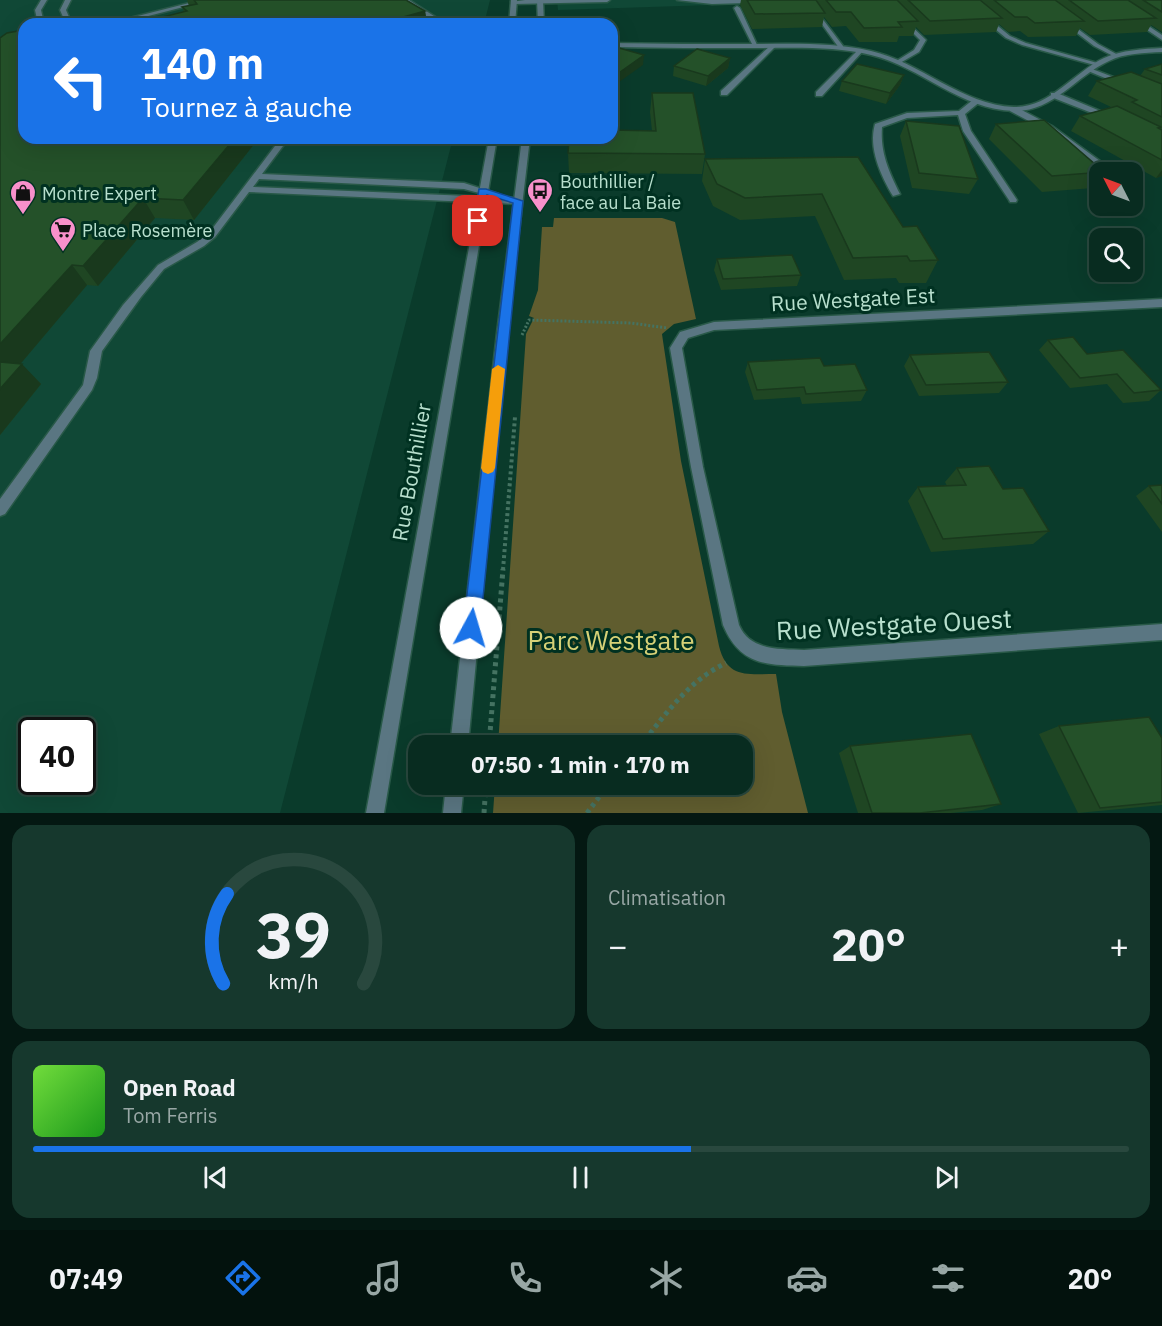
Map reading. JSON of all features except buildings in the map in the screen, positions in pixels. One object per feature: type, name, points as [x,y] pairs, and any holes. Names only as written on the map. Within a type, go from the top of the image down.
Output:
[{"type":"street","points":[[38,18],[38,10],[44,0]]},
{"type":"street","points":[[66,18],[63,10],[68,0]]},
{"type":"street","points":[[144,18],[208,0]]},
{"type":"street","points":[[405,0],[433,18]]},
{"type":"street","points":[[513,18],[514,1],[608,0]]},
{"type":"street","points":[[680,0],[712,2],[780,0]]},
{"type":"street","points":[[541,1],[541,18]]},
{"type":"street","points":[[811,6],[841,47]]},
{"type":"street","points":[[737,8],[756,46]]},
{"type":"street","points":[[895,11],[923,40],[917,51],[900,62]]},
{"type":"street","points":[[1126,14],[1162,38]]},
{"type":"street","points":[[982,15],[1008,38],[1098,64]]},
{"type":"street","points":[[1057,16],[1096,45],[1117,56]]},
{"type":"street","points":[[618,45],[841,47],[900,62],[976,101],[1013,109],[1030,108],[1054,95],[1098,64],[1117,56],[1162,50]]},
{"type":"street","points":[[724,93],[773,46]]},
{"type":"street","points":[[819,94],[860,51]]},
{"type":"street","points":[[1090,69],[1133,86]]},
{"type":"street","points":[[1054,95],[1121,121]]},
{"type":"street","points":[[896,194],[881,165],[876,138],[878,126],[885,121],[910,116],[961,113],[976,101]]},
{"type":"street","points":[[1013,109],[1049,128],[1097,162]]},
{"type":"street","points":[[961,113],[967,131],[1012,200]]},
{"type":"street","points":[[0,510],[88,387],[93,378],[94,355],[102,340],[154,274],[166,263],[206,241],[280,144]]},
{"type":"street","name":"Rue Bouthillier","points":[[375,813],[492,144]]},
{"type":"street","points":[[460,735],[525,144]]},
{"type":"street","points":[[256,176],[464,186],[482,195]]},
{"type":"street","points":[[247,189],[482,195],[518,201]]},
{"type":"street","name":"Rue Westgate Est","points":[[697,467],[676,348],[684,335],[690,332],[714,326],[1162,303]]},
{"type":"street","name":"Rue Westgate Ouest","points":[[697,467],[733,632],[741,644],[754,652],[782,657],[827,657],[1162,632]]},
{"type":"street","points":[[452,813],[454,795]]},
{"type":"path","points":[[521,345],[522,333],[529,320],[631,323],[663,327]]},
{"type":"path","points":[[490,735],[516,405]]},
{"type":"path","points":[[649,735],[687,689],[714,668],[726,663]]},
{"type":"path","points":[[484,813],[485,795]]},
{"type":"path","points":[[587,813],[601,795]]},
{"type":"shaded area","points":[[0,0],[490,0],[486,18],[18,18],[18,144],[451,144],[280,813],[0,813]]},
{"type":"shaded area","points":[[557,0],[865,0],[558,10]]},
{"type":"green space","name":"Parc Westgate","points":[[554,218],[662,218],[675,222],[696,319],[674,324],[662,334],[681,461],[719,646],[727,664],[733,669],[748,674],[776,674],[782,712],[808,813],[493,813],[494,795],[753,795],[753,735],[499,735],[526,334],[534,318],[529,316],[538,290],[542,227],[553,227]]},
{"type":"slow traffic","points":[[488,468],[498,369]]},
{"type":"place","name":"Bouthillier / face au La Baie","points":[[540,214]]},
{"type":"place","name":"Montre Expert","points":[[23,216]]},
{"type":"place","name":"Place Rosemère","points":[[63,253]]},
{"type":"route","points":[[471,628],[518,201],[483,191],[478,221]]}]
